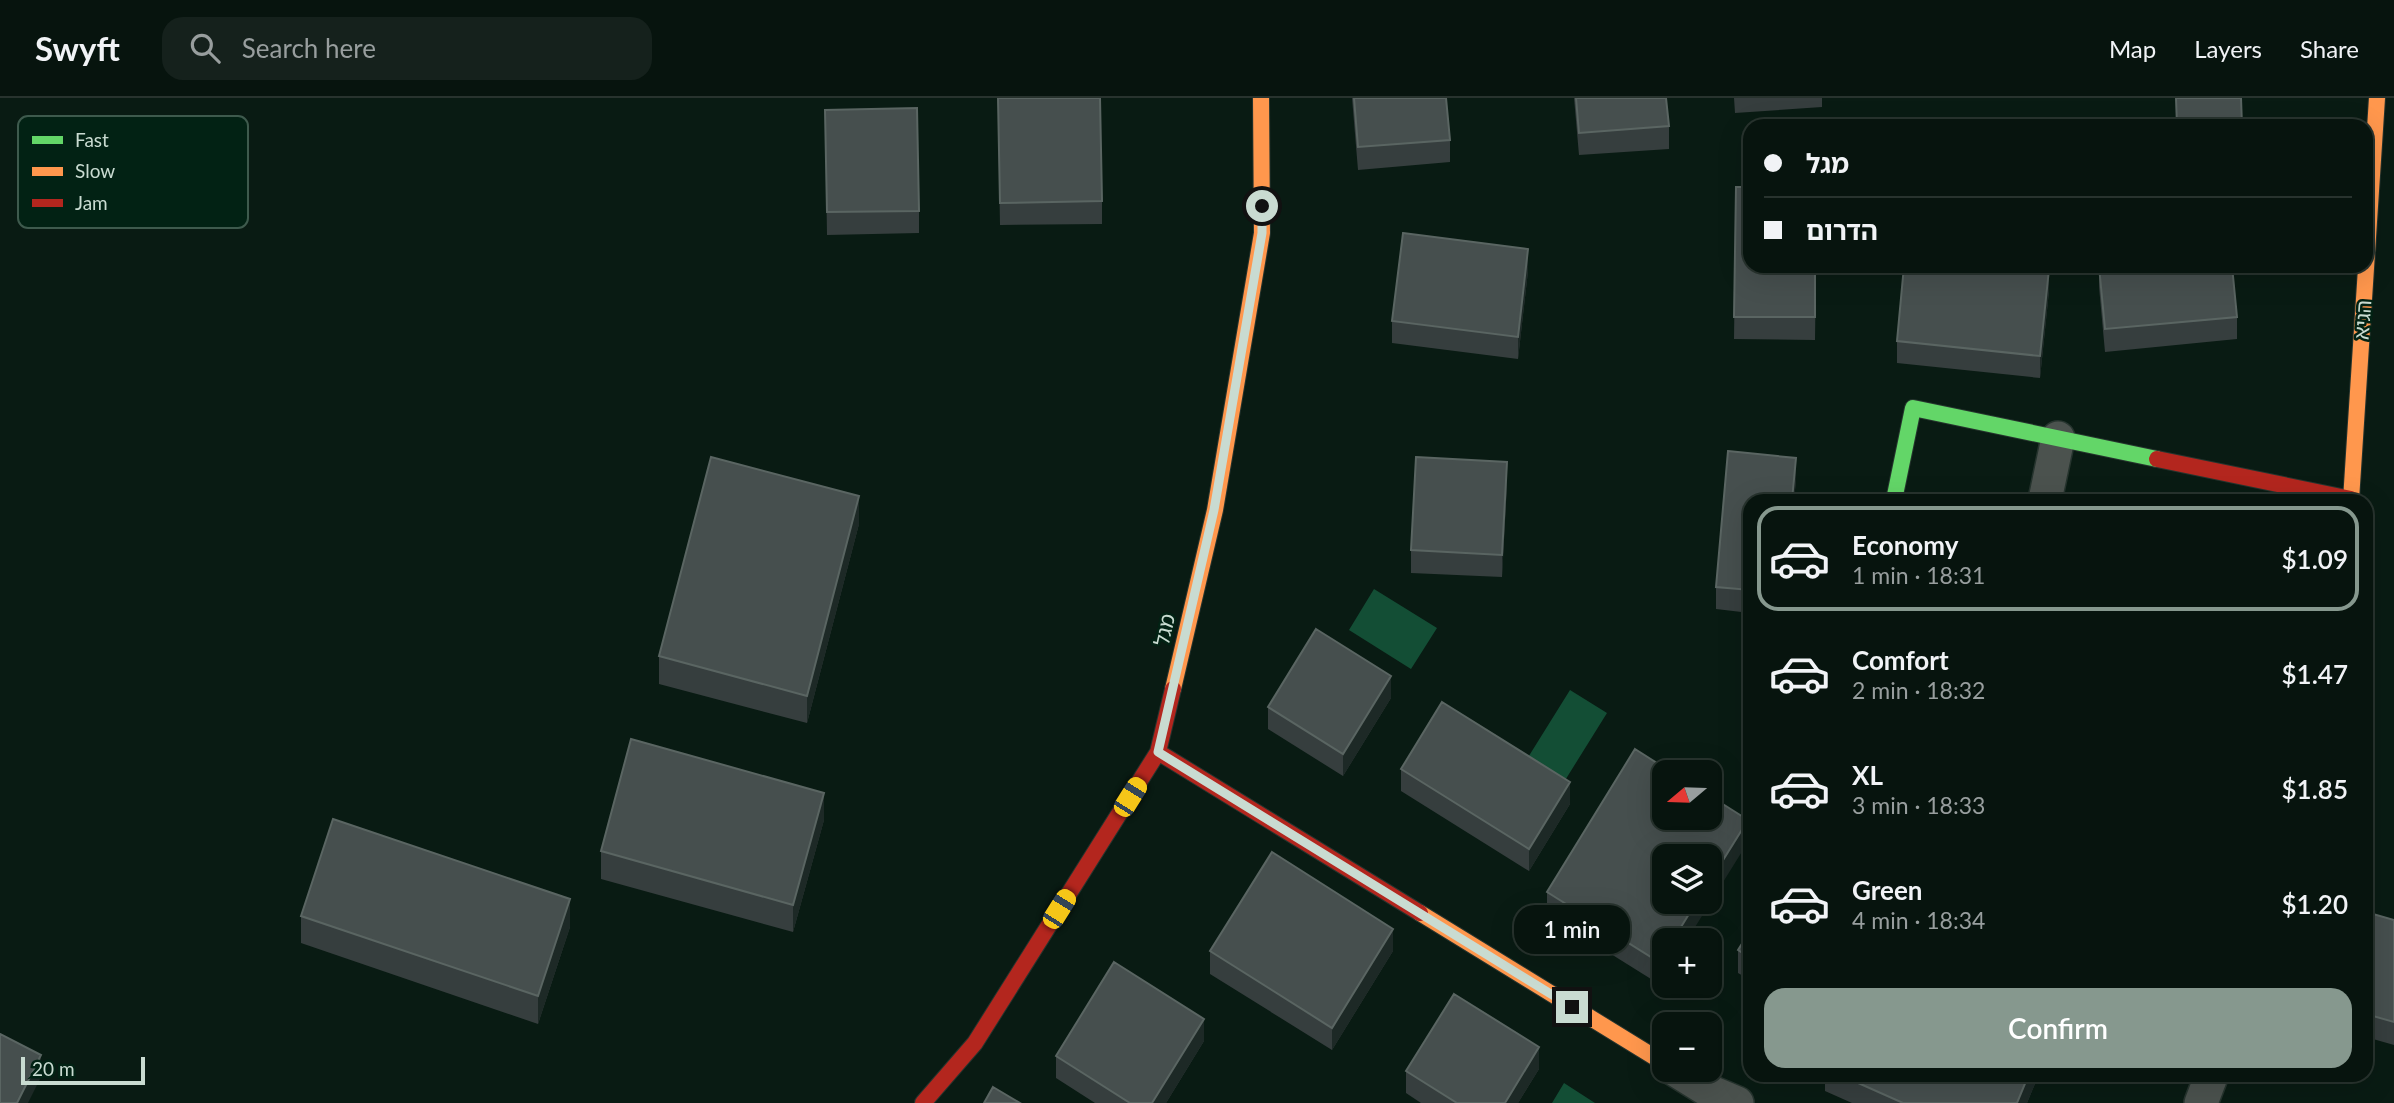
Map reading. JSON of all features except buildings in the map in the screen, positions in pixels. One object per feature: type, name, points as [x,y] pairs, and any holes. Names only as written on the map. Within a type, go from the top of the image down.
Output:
[{"type":"street","name":"מגל","points":[[923,1103],[975,1044],[1158,752],[1214,510],[1262,233],[1261,98]]},
{"type":"street","name":"הגיא","points":[[2373,160],[2377,98]]},
{"type":"street","name":"הגיא","points":[[2351,494],[2366,273]]},
{"type":"street","points":[[1895,494],[1913,408],[2323,494]]},
{"type":"street","points":[[2046,494],[2058,438]]},
{"type":"street","points":[[1158,752],[1652,1056]]},
{"type":"street","points":[[1693,1082],[1717,1099]]},
{"type":"street","points":[[2202,1103],[2209,1082]]},
{"type":"shaded area","points":[[1374,589],[1437,628],[1411,669],[1349,630]]},
{"type":"shaded area","points":[[1570,690],[1607,713],[1564,782],[1527,759]]},
{"type":"shaded area","points":[[1564,1083],[1595,1103],[1552,1103]]},
{"type":"traffic: fast","points":[[1895,494],[1913,408],[2157,459]]},
{"type":"traffic: slow","points":[[1173,689],[1215,510],[1262,233],[1261,98]]},
{"type":"traffic: slow","points":[[2373,160],[2377,98]]},
{"type":"traffic: slow","points":[[2351,494],[2366,273]]},
{"type":"traffic: slow","points":[[1420,913],[1652,1056]]},
{"type":"traffic: jam","points":[[2157,459],[2327,494]]},
{"type":"traffic: jam","points":[[923,1103],[975,1043],[1158,752],[1173,689]]},
{"type":"traffic: jam","points":[[1158,752],[1420,913]]},
{"type":"route","points":[[1262,206],[1262,233],[1214,510],[1158,752],[1572,1007]]}]
